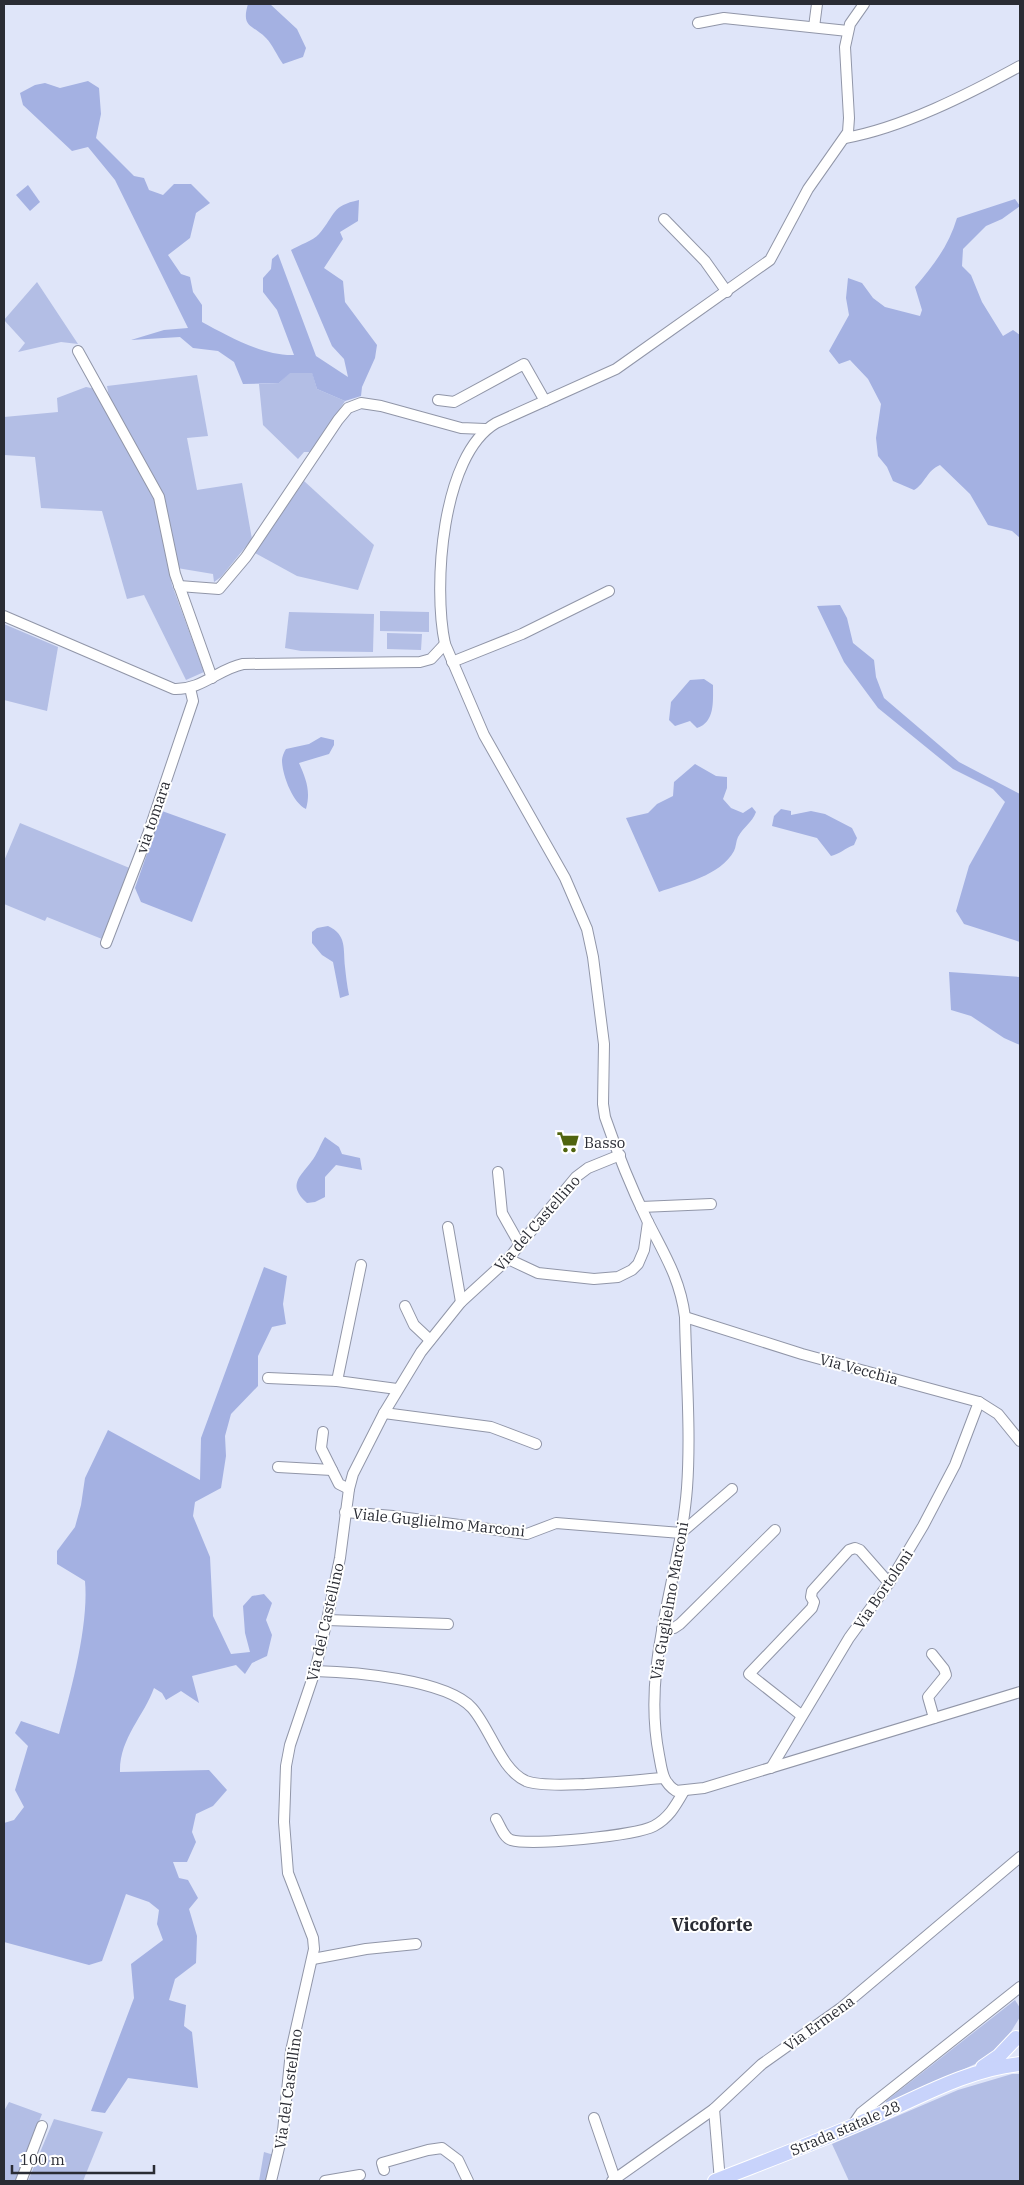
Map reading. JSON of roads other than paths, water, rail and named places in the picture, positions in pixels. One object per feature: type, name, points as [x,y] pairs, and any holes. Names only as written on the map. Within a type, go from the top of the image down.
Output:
[{"type":"main road","points":[[974,2073],[1020,2062],[1015,2048],[1018,2034]]},
{"type":"main road","points":[[974,2073],[999,2056],[1018,2034]]},
{"type":"main road","name":"Strada statale 28","points":[[718,2181],[974,2073]]},
{"type":"street","points":[[814,27],[817,4]]},
{"type":"street","points":[[179,586],[219,589],[246,557],[338,420],[354,405],[376,405],[450,425],[485,429],[616,369],[770,260],[808,189],[845,138],[849,125],[844,57],[848,31],[864,4]]},
{"type":"street","points":[[698,22],[724,18],[848,31]]},
{"type":"street","points":[[845,138],[870,133],[904,120],[994,80],[1020,66]]},
{"type":"street","points":[[664,219],[705,261],[727,292]]},
{"type":"street","points":[[78,351],[159,497],[172,566],[212,678]]},
{"type":"street","points":[[438,400],[454,402],[524,364],[545,401]]},
{"type":"street","name":"Via Guglielmo Marconi","points":[[485,429],[464,458],[451,497],[441,577],[441,621],[445,644],[484,735],[565,878],[587,928],[594,958],[604,1044],[602,1104],[619,1153],[642,1208],[676,1277],[685,1317],[688,1467],[681,1533],[657,1663],[654,1713],[664,1778]]},
{"type":"street","points":[[452,662],[522,634],[610,590]]},
{"type":"street","points":[[4,616],[174,689],[190,688],[244,664],[409,664],[431,659],[445,644]]},
{"type":"street","name":"via tomara","points":[[106,943],[148,836],[193,701],[190,688]]},
{"type":"street","name":"Via del Castellino","points":[[271,2181],[284,2131],[291,2051],[313,1959],[313,1938],[288,1873],[284,1822],[288,1754],[314,1671],[327,1620],[340,1558],[349,1488],[356,1467],[397,1389],[430,1340],[461,1302],[508,1259],[576,1177],[588,1168],[619,1153]]},
{"type":"street","points":[[498,1172],[502,1213],[520,1245]]},
{"type":"street","points":[[642,1208],[711,1204]]},
{"type":"street","points":[[508,1259],[538,1273],[594,1279],[618,1277],[632,1270],[638,1264],[644,1250],[648,1222]]},
{"type":"street","points":[[448,1227],[461,1302]]},
{"type":"street","points":[[337,1381],[361,1265]]},
{"type":"street","points":[[404,1306],[414,1324],[430,1340]]},
{"type":"street","name":"Via Vecchia","points":[[685,1317],[802,1354],[979,1402],[998,1414],[1020,1441]]},
{"type":"street","points":[[268,1378],[337,1381],[397,1389]]},
{"type":"street","name":"Via Bortoloni","points":[[770,1768],[849,1638],[888,1583],[944,1488],[979,1402]]},
{"type":"street","points":[[384,1413],[491,1427],[536,1444]]},
{"type":"street","points":[[323,1432],[321,1448],[340,1484],[349,1488]]},
{"type":"street","points":[[278,1467],[332,1470]]},
{"type":"street","points":[[681,1533],[732,1489]]},
{"type":"street","name":"Viale Guglielmo Marconi","points":[[345,1512],[392,1516],[527,1534],[556,1523],[681,1533]]},
{"type":"street","points":[[662,1629],[674,1628],[680,1624],[775,1530]]},
{"type":"street","points":[[801,1715],[749,1674],[812,1608],[814,1602],[811,1597],[812,1591],[849,1550],[855,1548],[860,1550],[888,1583]]},
{"type":"street","points":[[327,1620],[448,1624]]},
{"type":"street","points":[[932,1654],[944,1669],[946,1675],[927,1699],[934,1718]]},
{"type":"street","points":[[314,1671],[387,1676],[426,1686],[459,1699],[471,1708],[507,1764],[525,1780],[546,1783],[570,1783],[664,1778],[671,1787],[684,1791],[770,1768],[1020,1692]]},
{"type":"street","points":[[496,1819],[506,1836],[512,1840],[557,1840],[610,1836],[643,1830],[659,1823],[671,1812],[684,1791]]},
{"type":"street","name":"Via Ermena","points":[[614,2180],[714,2109],[762,2064],[841,2008],[1020,1857]]},
{"type":"street","points":[[313,1959],[366,1949],[416,1944]]},
{"type":"street","points":[[852,2126],[861,2113],[1020,1989]]},
{"type":"street","points":[[714,2109],[718,2181]]},
{"type":"street","points":[[594,2118],[614,2180]]},
{"type":"street","points":[[21,2181],[42,2126]]},
{"type":"street","points":[[384,2170],[382,2163],[442,2148],[458,2160],[468,2181]]},
{"type":"street","points":[[325,2181],[360,2175]]},
{"type":"place","name":"Basso","points":[[568,1142]]},
{"type":"district","name":"Vicoforte","points":[[712,1924]]}]
